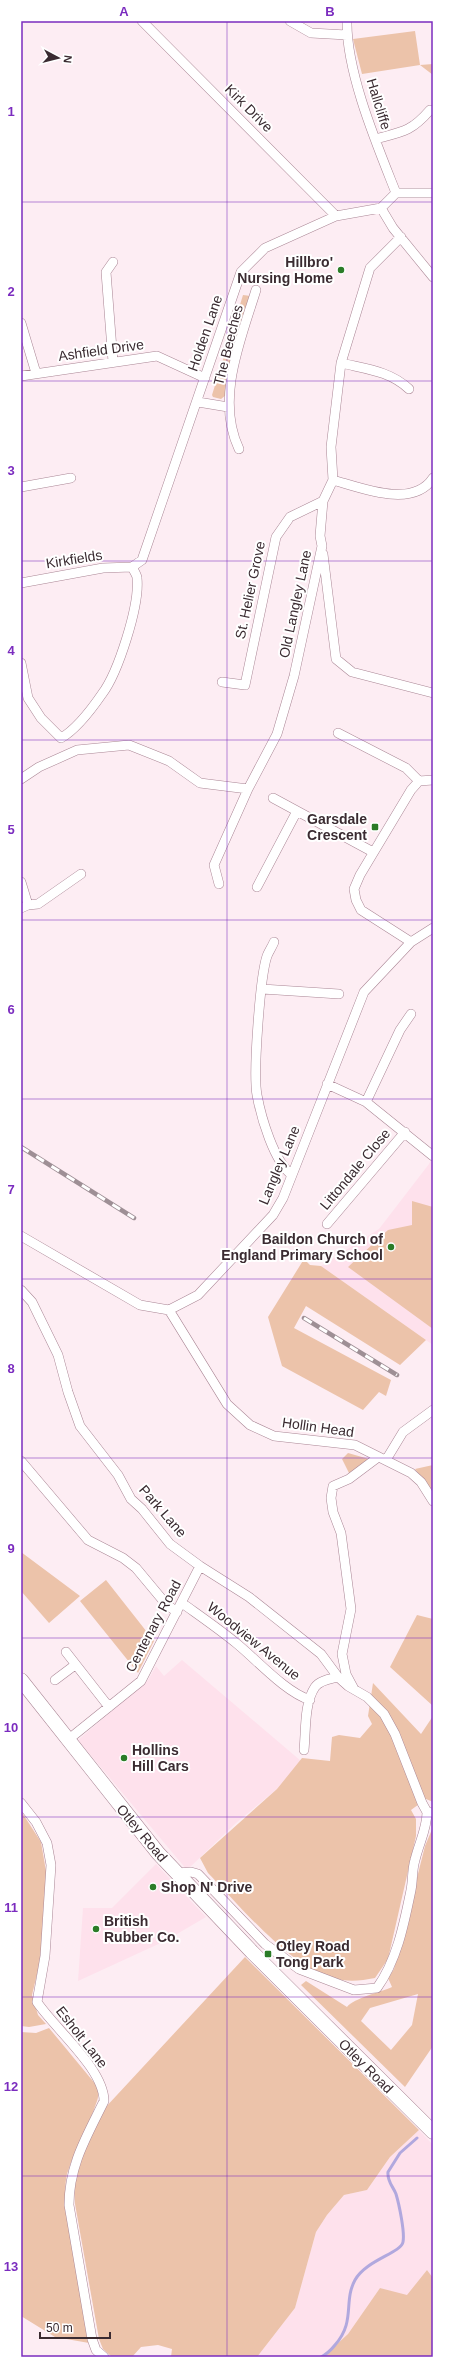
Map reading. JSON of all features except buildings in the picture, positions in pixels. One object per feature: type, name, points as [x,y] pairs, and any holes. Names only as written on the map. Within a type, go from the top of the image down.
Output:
[{"type":"main road","name":"Otley Road","points":[[21,1680],[69,1739],[119,1806],[177,1873],[252,1952],[430,2130]]},
{"type":"street","name":"Kirk Drive","points":[[142,21],[336,216]]},
{"type":"street","points":[[290,21],[311,34],[346,35]]},
{"type":"street","name":"Hallcliffe","points":[[346,21],[346,35],[358,86],[375,139],[396,193]]},
{"type":"street","points":[[375,139],[405,132],[418,124],[430,110]]},
{"type":"street","points":[[433,193],[396,193],[381,208],[401,238],[433,277]]},
{"type":"street","name":"Holden Lane","points":[[132,568],[142,560],[198,402],[241,272],[265,248],[336,216],[381,208]]},
{"type":"street","name":"Old Langley Lane","points":[[219,884],[214,865],[248,789],[277,734],[294,676],[322,546],[320,536],[323,502],[333,480],[331,447],[341,364],[370,268],[401,238]]},
{"type":"street","points":[[113,262],[106,272],[113,362]]},
{"type":"street","name":"The Beeches","points":[[239,449],[232,433],[228,406],[237,354],[256,290]]},
{"type":"street","points":[[21,323],[36,373]]},
{"type":"street","name":"Ashfield Drive","points":[[21,376],[157,356],[205,378]]},
{"type":"street","points":[[341,364],[382,372],[402,382],[410,389]]},
{"type":"street","name":"The Beeches","points":[[198,402],[228,406]]},
{"type":"street","points":[[21,487],[70,478]]},
{"type":"street","points":[[333,480],[378,492],[407,495],[430,490],[433,478]]},
{"type":"street","name":"St. Helier Grove","points":[[222,682],[245,685],[276,537],[290,517],[323,502]]},
{"type":"street","points":[[322,546],[336,659],[352,672],[433,693]]},
{"type":"street","name":"Kirkfields","points":[[21,583],[103,568],[132,568]]},
{"type":"street","points":[[21,663],[28,698],[41,718],[60,738],[70,733],[103,693],[126,642],[137,599],[137,577],[132,568]]},
{"type":"street","points":[[338,733],[406,768],[419,781]]},
{"type":"street","points":[[21,779],[39,767],[77,750],[129,744],[168,761],[200,783],[248,789]]},
{"type":"street","points":[[412,942],[361,910],[356,900],[354,889],[373,852],[411,790],[419,781],[433,780]]},
{"type":"street","points":[[273,798],[373,852]]},
{"type":"street","points":[[257,887],[297,811]]},
{"type":"street","points":[[21,882],[25,907],[38,904],[81,874]]},
{"type":"street","name":"Langley Lane","points":[[169,1310],[198,1295],[273,1215],[292,1175],[364,992],[412,942],[433,928]]},
{"type":"street","points":[[274,942],[267,956],[262,989],[257,1095],[271,1141],[283,1169],[292,1175]]},
{"type":"street","points":[[262,989],[339,994]]},
{"type":"street","points":[[366,1102],[400,1030],[411,1014]]},
{"type":"street","points":[[327,1084],[366,1102],[433,1156]]},
{"type":"street","name":"Littondale Close","points":[[327,1224],[405,1132]]},
{"type":"street","points":[[21,1236],[140,1305],[169,1310]]},
{"type":"street","name":"Park Lane","points":[[21,1290],[32,1302],[58,1355],[68,1392],[80,1426],[118,1475],[131,1499],[142,1509],[170,1544],[200,1566],[249,1597],[321,1654],[338,1677],[355,1690],[367,1696],[384,1714],[430,1817]]},
{"type":"street","name":"Hollin Head","points":[[169,1310],[227,1404],[250,1425],[274,1436],[355,1445],[421,1482],[433,1501]]},
{"type":"street","points":[[355,1690],[346,1674],[342,1654],[351,1609],[341,1533],[333,1512],[331,1498],[333,1486],[350,1479],[382,1459],[403,1432],[433,1410]]},
{"type":"street","points":[[21,1461],[88,1540],[123,1558],[136,1568],[166,1604],[177,1612]]},
{"type":"street","name":"Centenary Road","points":[[69,1739],[141,1681],[200,1566]]},
{"type":"street","name":"Woodview Avenue","points":[[182,1602],[236,1643],[302,1698],[310,1700]]},
{"type":"street","points":[[66,1652],[109,1707]]},
{"type":"street","points":[[55,1680],[75,1665]]},
{"type":"street","points":[[304,1750],[310,1700],[315,1686],[321,1682],[338,1677]]},
{"type":"street","name":"Esholt Lane","points":[[21,1803],[36,1822],[47,1843],[51,1865],[45,1956],[37,1990],[37,2002],[90,2067],[104,2093],[104,2101],[74,2164],[70,2177],[69,2205],[92,2339],[96,2350],[104,2357]]},
{"type":"street","points":[[177,1873],[191,1872],[198,1874],[265,1944],[299,1969],[354,1990],[377,1988],[392,1962],[411,1889],[414,1861],[430,1817]]},
{"type":"shaded area","points":[[415,31],[420,65],[362,74],[353,39]]},
{"type":"shaded area","points":[[433,64],[433,75],[420,65]]},
{"type":"shaded area","points":[[243,295],[251,296],[226,395],[221,399],[213,397],[212,395]]},
{"type":"shaded area","name":"Baildon Church of England Primary School","points":[[433,1156],[433,1345],[321,1266],[379,1229],[429,1164]]},
{"type":"shaded area","name":"Baildon Church of England Primary School","points":[[412,1201],[433,1207],[433,1329],[348,1267],[388,1230],[412,1225]]},
{"type":"shaded area","points":[[304,1259],[310,1265],[321,1266],[426,1340],[400,1365],[306,1306],[294,1328],[391,1380],[386,1396],[379,1392],[363,1410],[282,1366],[268,1317]]},
{"type":"shaded area","points":[[348,1453],[369,1459],[350,1475],[342,1459]]},
{"type":"shaded area","points":[[433,1465],[433,1493],[415,1469]]},
{"type":"shaded area","points":[[21,1552],[80,1596],[49,1623],[21,1591]]},
{"type":"shaded area","points":[[106,1580],[154,1641],[138,1673],[80,1601]]},
{"type":"shaded area","points":[[417,1615],[433,1619],[433,1706],[390,1667]]},
{"type":"shaded area","points":[[182,1660],[301,1761],[277,1789],[236,1823],[187,1870],[78,1740],[148,1680],[156,1666],[164,1676]]},
{"type":"shaded area","points":[[373,1683],[421,1734],[433,1716],[433,1802],[426,1799],[411,1810],[416,1819],[416,1836],[388,1959],[375,1978],[348,1981],[333,1978],[317,1972],[300,1962],[283,1949],[249,1917],[208,1873],[200,1858],[277,1789],[302,1758],[330,1761],[332,1737],[339,1735],[360,1738],[372,1724],[368,1716]]},
{"type":"shaded area","points":[[21,1811],[41,1842],[47,1877],[40,1962],[32,1995],[38,2015],[46,2024],[29,2027],[21,2026]]},
{"type":"shaded area","points":[[433,1827],[433,2046],[405,2087],[301,1985],[306,1981],[347,2007],[361,1998],[392,1987],[388,1978],[394,1969],[425,1846]],"holes":[[[418,1994],[412,2025],[391,2050],[361,2021],[370,2008]]]},
{"type":"shaded area","points":[[156,1864],[206,1917],[165,1941],[78,1981],[83,1908],[112,1908]]},
{"type":"shaded area","points":[[245,1957],[419,2130],[390,2157],[367,2190],[344,2195],[327,2215],[316,2232],[295,2308],[257,2357],[171,2357],[172,2349],[158,2345],[141,2347],[132,2357],[112,2357],[103,2349],[99,2339],[75,2204],[74,2186],[77,2172],[88,2140],[104,2109]]},
{"type":"shaded area","points":[[49,2028],[97,2086],[98,2092],[98,2099],[94,2110],[67,2174],[65,2191],[65,2202],[89,2343],[55,2337],[21,2316],[21,2032],[36,2033]]},
{"type":"shaded area","points":[[419,2130],[433,2145],[433,2278],[427,2270],[407,2296],[380,2288],[348,2334],[327,2355],[257,2357],[295,2308],[316,2232],[327,2215],[344,2195],[367,2190],[390,2157]]},
{"type":"shaded area","points":[[427,2270],[433,2278],[433,2357],[323,2357],[348,2334],[380,2288],[407,2295]]},
{"type":"waterway","points":[[321,2357],[333,2347],[345,2328],[350,2296],[355,2280],[367,2267],[396,2250],[403,2242],[399,2204],[396,2194],[388,2179],[388,2172],[400,2153],[417,2138]]},
{"type":"railway","points":[[21,1147],[134,1218]]},
{"type":"railway","points":[[304,1318],[397,1375]]},
{"type":"place","name":"Hillbro' Nursing Home","points":[[341,270]]},
{"type":"place","name":"Garsdale Crescent","points":[[375,827]]},
{"type":"place","name":"Baildon Church of England Primary School","points":[[391,1247]]},
{"type":"place","name":"Hollins Hill Cars","points":[[124,1758]]},
{"type":"place","name":"Shop N' Drive","points":[[153,1887]]},
{"type":"place","name":"British Rubber Co.","points":[[96,1929]]},
{"type":"place","name":"Otley Road Tong Park","points":[[268,1954]]}]
